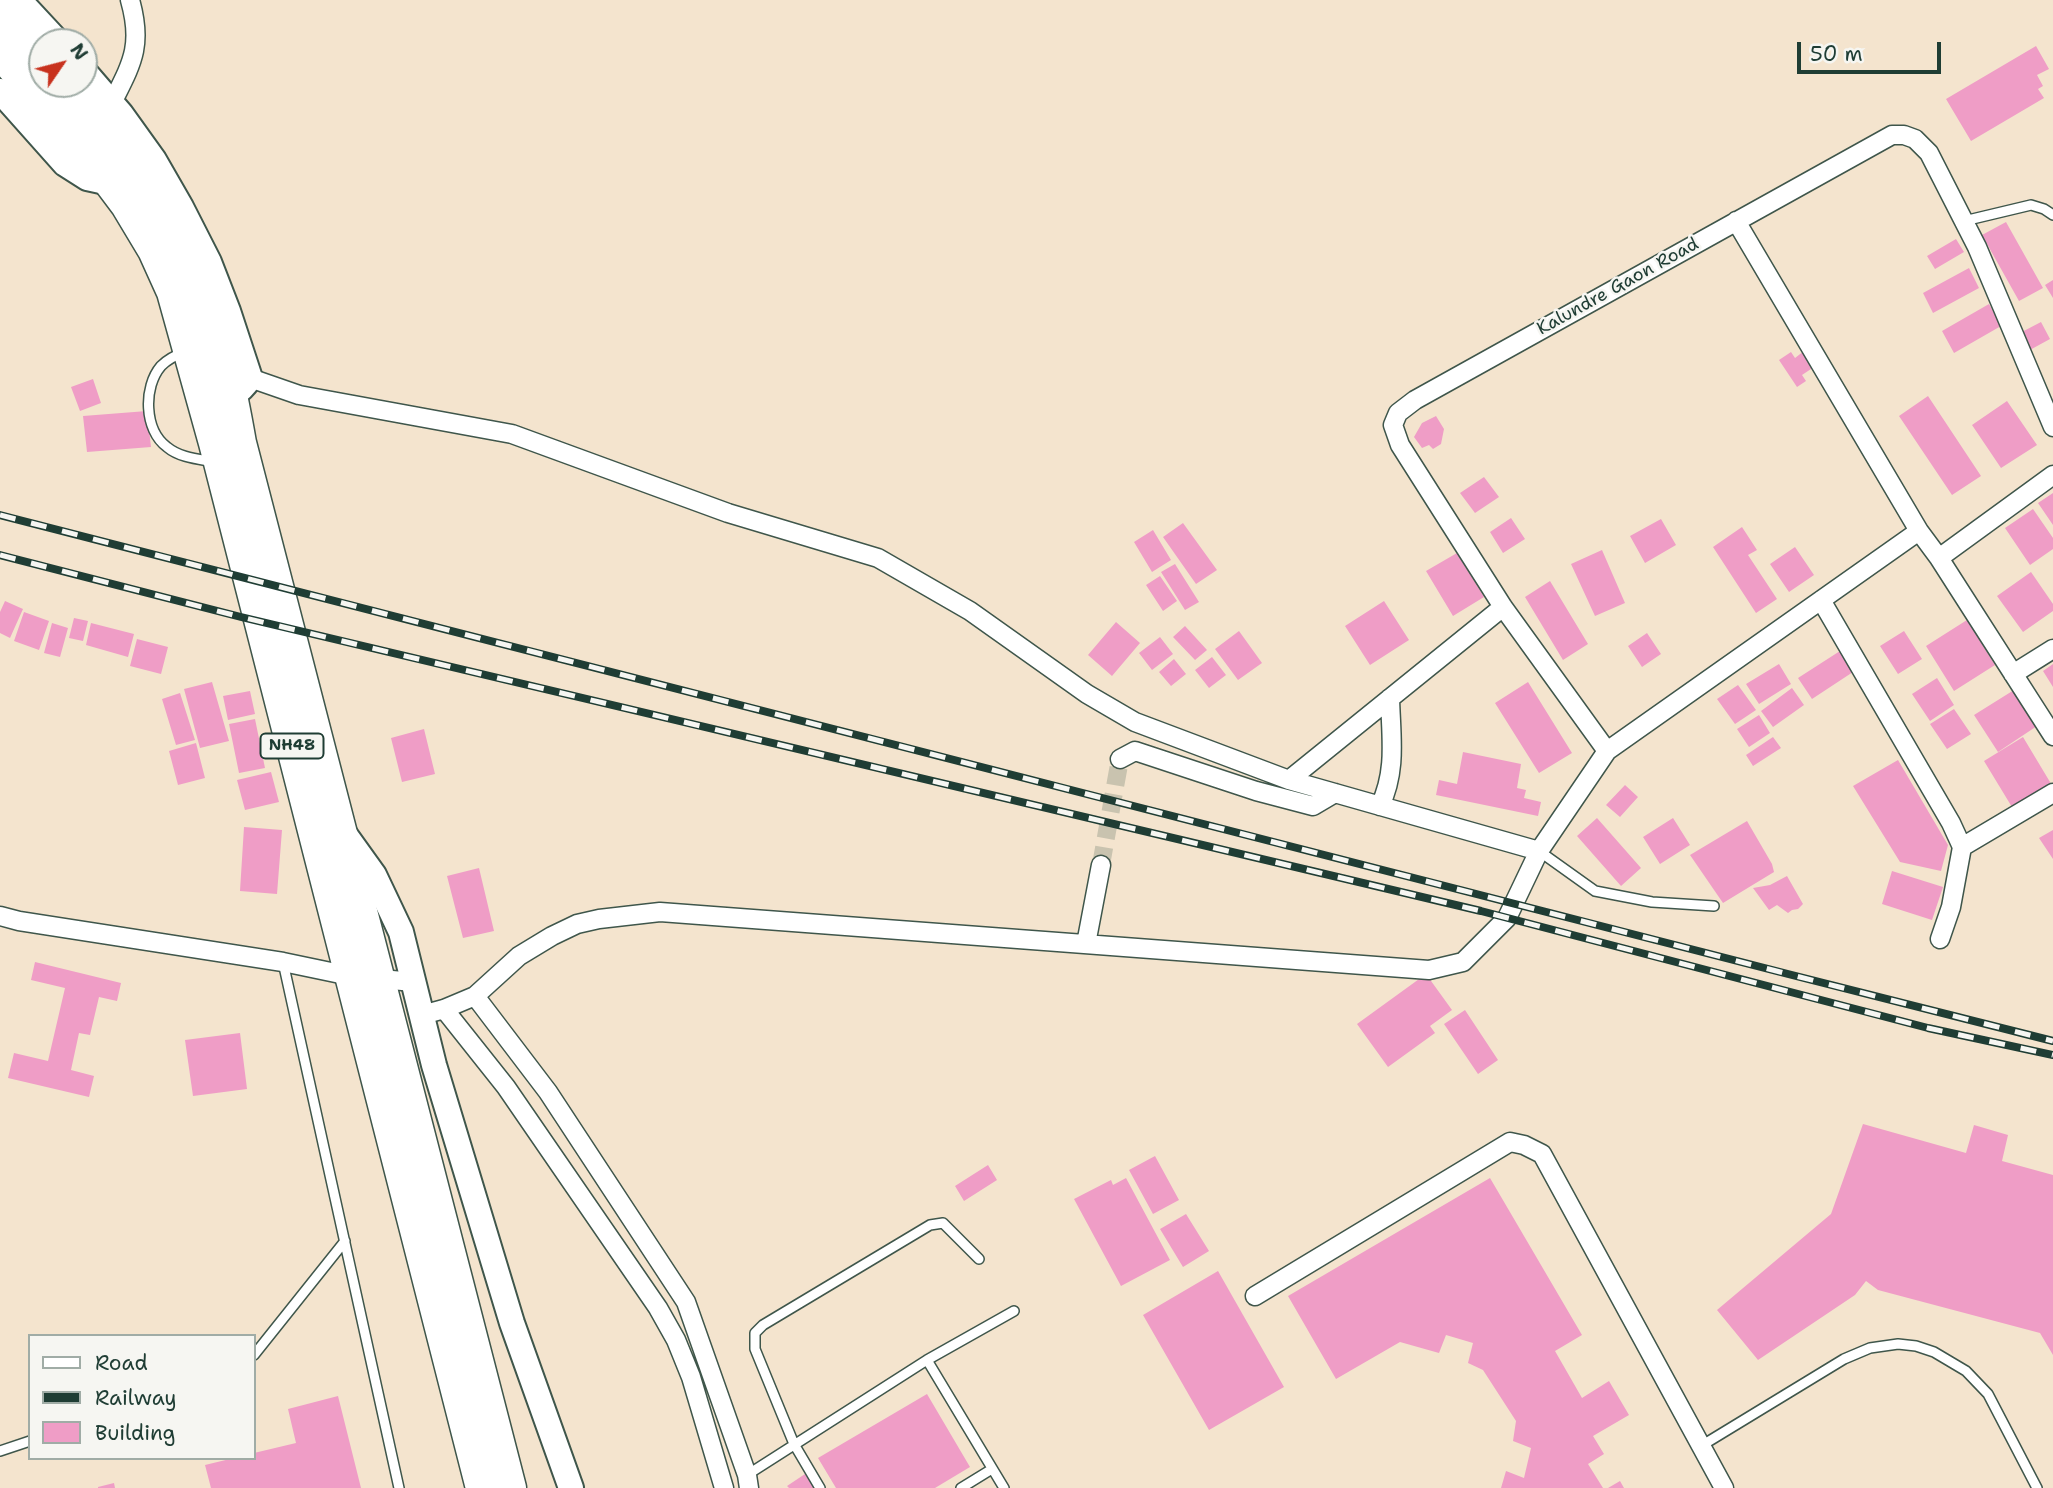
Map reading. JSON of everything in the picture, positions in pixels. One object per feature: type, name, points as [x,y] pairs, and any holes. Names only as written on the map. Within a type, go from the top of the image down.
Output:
[{"type":"highway","points":[[0,12],[28,43]]},
{"type":"highway","name":"NH48","points":[[0,52],[127,205],[154,250],[173,292],[190,350],[228,390],[220,463],[364,977],[482,1488]]},
{"type":"highway","name":"NH48","points":[[75,98],[147,189],[178,241],[202,292],[219,345],[240,443],[340,827],[364,977],[414,1117],[510,1488]]},
{"type":"street","points":[[19,0],[45,28]]},
{"type":"street","points":[[112,103],[131,64],[136,46],[136,21],[130,0]]},
{"type":"street","points":[[98,87],[154,160],[209,262],[228,311],[228,390],[299,395],[512,434],[728,513],[878,558],[970,611],[1087,694],[1135,722],[1289,780],[1539,851]]},
{"type":"street","points":[[0,91],[65,164],[87,178],[110,183]]},
{"type":"street","name":"Kalundre Gaon Road","points":[[1607,751],[1503,607],[1400,445],[1393,425],[1398,413],[1415,400],[1892,135],[1904,135],[1915,139],[1929,153],[1964,221],[2053,427]]},
{"type":"street","points":[[1736,221],[1919,531],[2053,736]]},
{"type":"street","points":[[1939,558],[2053,475]]},
{"type":"street","points":[[433,1012],[475,996],[519,957],[577,924],[660,912],[1429,970],[1463,962],[1507,918],[1539,851],[1607,751],[1919,531]]},
{"type":"street","points":[[1821,600],[1962,846],[1951,907],[1940,939]]},
{"type":"street","points":[[1289,780],[1503,607]]},
{"type":"street","points":[[2013,674],[2053,649]]},
{"type":"street","points":[[1380,806],[1388,790],[1392,769],[1390,698]]},
{"type":"street","points":[[1120,759],[1135,751],[1256,791],[1313,806],[1335,793]]},
{"type":"street","points":[[1962,846],[2053,793]]},
{"type":"street","points":[[340,827],[374,875],[401,932],[413,982],[433,1012],[506,1087],[658,1308],[676,1340],[691,1377],[724,1488]]},
{"type":"street","points":[[1086,944],[1101,865]]},
{"type":"street","points":[[0,916],[364,977],[413,982]]},
{"type":"street","points":[[475,996],[548,1092],[686,1302],[748,1481]]},
{"type":"street","points":[[433,1012],[434,1065],[512,1323],[571,1488]]},
{"type":"street","points":[[414,1117],[447,1108]]},
{"type":"street","points":[[1255,1296],[1510,1142],[1524,1145],[1542,1154],[1724,1488]]},
{"type":"lane","points":[[1964,221],[2031,205],[2053,215]]},
{"type":"lane","points":[[190,350],[166,362],[153,379],[149,391],[151,424],[166,447],[177,453],[220,463]]},
{"type":"lane","points":[[1539,851],[1595,891],[1652,902],[1714,906]]},
{"type":"lane","points":[[283,962],[399,1488]]},
{"type":"lane","points":[[820,1488],[794,1444],[755,1349],[755,1334],[763,1325],[930,1226],[943,1223],[979,1259]]},
{"type":"lane","points":[[256,1352],[345,1241]]},
{"type":"lane","points":[[748,1481],[794,1444],[927,1360],[1014,1311]]},
{"type":"lane","points":[[1701,1446],[1844,1359],[1870,1348],[1898,1344],[1916,1346],[1934,1352],[1966,1371],[1988,1394],[2037,1488]]},
{"type":"lane","points":[[927,1360],[1004,1488]]},
{"type":"lane","points":[[0,1451],[28,1442]]},
{"type":"lane","points":[[961,1488],[992,1469]]},
{"type":"building","points":[[2036,46],[2049,69],[2037,75],[2043,86],[2038,89],[2044,98],[1971,141],[1946,99]]},
{"type":"building","points":[[2006,222],[2043,288],[2019,301],[1982,235]]},
{"type":"building","points":[[1956,239],[1964,252],[1935,269],[1927,256]]},
{"type":"building","points":[[1969,268],[1979,288],[1933,313],[1923,293]]},
{"type":"building","points":[[2053,280],[2053,298],[2045,285]]},
{"type":"building","points":[[1989,304],[2001,326],[1954,353],[1942,331]]},
{"type":"building","points":[[2041,322],[2050,339],[2028,351],[2018,334]]},
{"type":"building","points":[[1804,351],[1814,367],[1802,375],[1806,381],[1797,387],[1779,360],[1791,352],[1795,358]]},
{"type":"building","points":[[93,379],[101,403],[80,411],[71,387]]},
{"type":"building","points":[[1928,396],[1981,476],[1952,495],[1899,416]]},
{"type":"building","points":[[2007,401],[2037,445],[2001,468],[1972,425]]},
{"type":"building","points":[[147,411],[151,447],[87,452],[83,416]]},
{"type":"building","points":[[1436,416],[1444,429],[1441,444],[1433,449],[1429,445],[1422,448],[1414,437],[1422,423]]},
{"type":"building","points":[[1484,477],[1499,497],[1475,513],[1460,493]]},
{"type":"building","points":[[2053,493],[2053,525],[2038,503]]},
{"type":"building","points":[[2033,509],[2053,538],[2053,549],[2030,565],[2005,528]]},
{"type":"building","points":[[1511,518],[1525,539],[1503,553],[1490,532]]},
{"type":"building","points":[[1661,519],[1676,545],[1645,563],[1630,536]]},
{"type":"building","points":[[1183,523],[1217,570],[1196,584],[1163,537]]},
{"type":"building","points":[[1742,527],[1757,550],[1748,555],[1777,599],[1756,613],[1713,547]]},
{"type":"building","points":[[1153,530],[1171,560],[1152,572],[1134,542]]},
{"type":"building","points":[[1795,547],[1814,575],[1789,592],[1770,564]]},
{"type":"building","points":[[1602,550],[1625,603],[1595,616],[1571,564]]},
{"type":"building","points":[[1457,553],[1484,597],[1453,616],[1426,571]]},
{"type":"building","points":[[1175,564],[1199,602],[1185,610],[1161,572]]},
{"type":"building","points":[[2031,572],[2053,604],[2053,611],[2023,632],[1997,596]]},
{"type":"building","points":[[1160,576],[1177,601],[1163,611],[1146,585]]},
{"type":"building","points":[[1550,581],[1588,644],[1563,660],[1525,597]]},
{"type":"building","points":[[5,601],[23,609],[10,638],[0,633],[0,612]]},
{"type":"building","points":[[1384,601],[1409,640],[1370,665],[1345,626]]},
{"type":"building","points":[[24,612],[49,621],[39,650],[14,641]]},
{"type":"building","points":[[74,618],[88,621],[83,641],[69,638]]},
{"type":"building","points":[[1967,620],[1995,665],[1954,691],[1926,646]]},
{"type":"building","points":[[1116,622],[1140,643],[1112,676],[1088,655]]},
{"type":"building","points":[[52,623],[68,628],[60,657],[44,653]]},
{"type":"building","points":[[91,623],[134,634],[128,657],[86,645]]},
{"type":"building","points":[[1185,626],[1207,650],[1195,660],[1173,637]]},
{"type":"building","points":[[1239,631],[1262,663],[1238,680],[1215,649]]},
{"type":"building","points":[[1904,631],[1922,659],[1898,674],[1880,646]]},
{"type":"building","points":[[1647,633],[1661,654],[1642,667],[1628,646]]},
{"type":"building","points":[[1160,637],[1173,654],[1152,670],[1139,653]]},
{"type":"building","points":[[137,639],[168,647],[161,674],[130,666]]},
{"type":"building","points":[[1840,651],[1853,672],[1812,699],[1798,678]]},
{"type":"building","points":[[1212,657],[1226,675],[1209,688],[1195,670]]},
{"type":"building","points":[[1174,659],[1186,674],[1171,686],[1159,672]]},
{"type":"building","points":[[1779,664],[1791,684],[1759,704],[1746,684]]},
{"type":"building","points":[[2053,664],[2053,687],[2043,671]]},
{"type":"building","points":[[1937,678],[1954,705],[1930,721],[1912,694]]},
{"type":"building","points":[[212,682],[229,741],[200,748],[184,689]]},
{"type":"building","points":[[1528,682],[1572,753],[1539,773],[1495,703]]},
{"type":"building","points":[[1738,685],[1756,710],[1735,724],[1717,699]]},
{"type":"building","points":[[1792,688],[1804,705],[1773,727],[1761,711]]},
{"type":"building","points":[[2014,690],[2037,726],[1998,752],[1974,715]]},
{"type":"building","points":[[250,691],[255,714],[228,720],[223,696]]},
{"type":"building","points":[[180,693],[195,740],[176,745],[162,699]]},
{"type":"building","points":[[1954,709],[1971,734],[1947,749],[1930,724]]},
{"type":"building","points":[[1759,715],[1770,733],[1749,747],[1737,729]]},
{"type":"building","points":[[255,719],[265,768],[239,773],[229,724]]},
{"type":"building","points":[[424,729],[435,774],[402,782],[391,738]]},
{"type":"building","points":[[1773,737],[1781,748],[1753,766],[1746,755]]},
{"type":"building","points":[[2023,737],[2053,787],[2015,812],[1984,761]]},
{"type":"building","points":[[196,743],[205,778],[178,785],[169,751]]},
{"type":"building","points":[[1463,752],[1521,764],[1517,788],[1526,790],[1524,798],[1541,802],[1538,816],[1436,795],[1439,780],[1457,784]]},
{"type":"building","points":[[1898,760],[1948,845],[1941,871],[1900,862],[1853,786]]},
{"type":"building","points":[[271,772],[279,802],[245,810],[237,780]]},
{"type":"building","points":[[1625,785],[1638,797],[1620,817],[1606,805]]},
{"type":"building","points":[[1597,818],[1641,868],[1621,886],[1577,836]]},
{"type":"building","points":[[1673,818],[1690,845],[1660,864],[1643,837]]},
{"type":"building","points":[[1747,821],[1774,872],[1723,903],[1690,855]]},
{"type":"building","points":[[244,827],[282,830],[277,894],[240,891]]},
{"type":"building","points":[[2053,830],[2053,859],[2039,838]]},
{"type":"building","points":[[479,868],[494,931],[463,938],[447,876]]},
{"type":"building","points":[[1892,871],[1943,887],[1932,920],[1882,904]]},
{"type":"building","points":[[1787,876],[1803,904],[1788,913],[1777,905],[1769,910],[1753,888],[1770,885]]},
{"type":"building","points":[[35,962],[121,983],[117,1001],[99,997],[90,1035],[79,1033],[71,1070],[94,1076],[89,1097],[8,1078],[14,1053],[48,1061],[65,988],[31,980]]},
{"type":"building","points":[[1426,974],[1452,1010],[1430,1026],[1435,1033],[1388,1067],[1357,1024]]},
{"type":"building","points":[[1465,1010],[1498,1060],[1478,1074],[1444,1024]]},
{"type":"building","points":[[240,1033],[247,1089],[193,1096],[185,1040]]},
{"type":"building","points":[[1863,1124],[1966,1153],[1974,1125],[2008,1135],[2002,1161],[2053,1175],[2053,1355],[2040,1333],[1878,1290],[1866,1281],[1855,1295],[1758,1360],[1717,1310],[1831,1214]]},
{"type":"building","points":[[1155,1156],[1179,1200],[1153,1214],[1129,1170]]},
{"type":"building","points":[[988,1165],[997,1180],[964,1201],[955,1186]]},
{"type":"building","points":[[1126,1178],[1170,1260],[1121,1286],[1074,1199],[1111,1180],[1113,1185]]},
{"type":"building","points":[[1490,1178],[1582,1335],[1555,1351],[1582,1398],[1609,1381],[1629,1415],[1593,1436],[1604,1454],[1588,1464],[1603,1488],[1501,1488],[1506,1471],[1524,1478],[1531,1448],[1513,1441],[1516,1421],[1483,1370],[1468,1363],[1473,1343],[1446,1335],[1439,1353],[1400,1342],[1336,1379],[1288,1296]]},
{"type":"building","points":[[1186,1214],[1209,1251],[1183,1267],[1160,1229]]},
{"type":"building","points":[[1218,1271],[1284,1387],[1209,1430],[1143,1315]]},
{"type":"building","points":[[927,1394],[970,1467],[935,1488],[836,1488],[818,1458]]},
{"type":"building","points":[[338,1396],[361,1488],[211,1488],[205,1465],[226,1460],[256,1460],[256,1453],[296,1443],[288,1409]]},
{"type":"building","points":[[805,1474],[814,1488],[787,1486]]},
{"type":"building","points":[[1620,1481],[1624,1488],[1608,1488]]},
{"type":"building","points":[[114,1483],[115,1488],[98,1488],[98,1487]]},
{"type":"tunnel","points":[[1101,865],[1120,759]]},
{"type":"railway","points":[[0,515],[2053,1041]]},
{"type":"railway","points":[[0,555],[241,617],[1481,911],[1928,1028],[2053,1055]]}]
